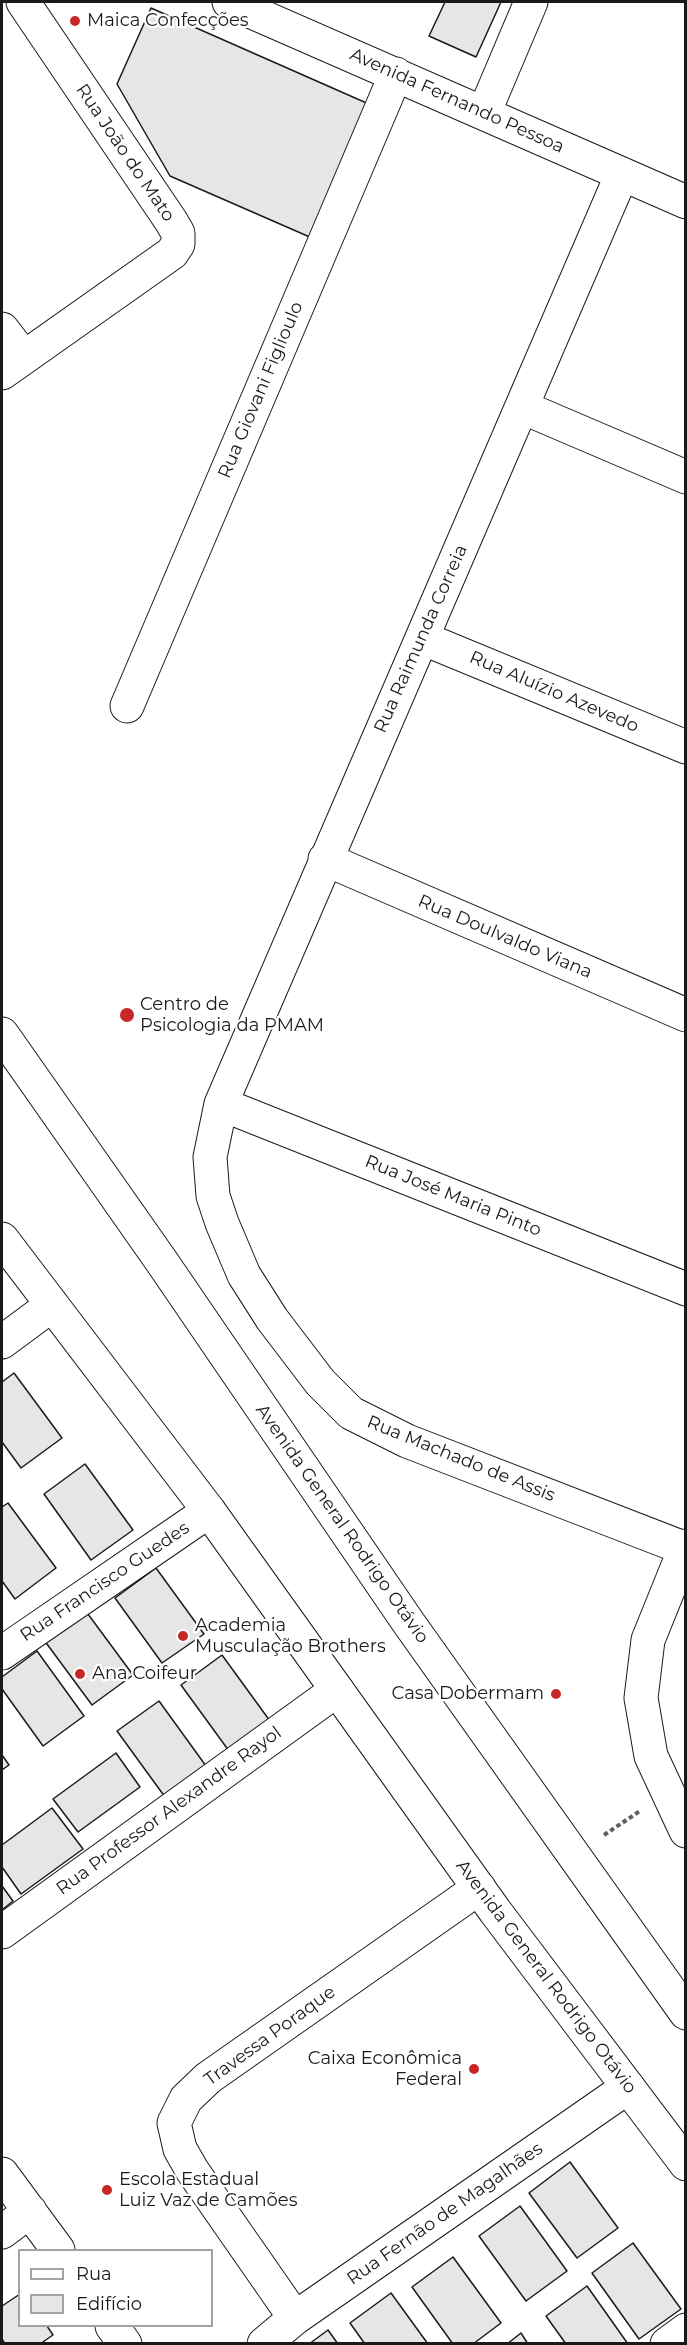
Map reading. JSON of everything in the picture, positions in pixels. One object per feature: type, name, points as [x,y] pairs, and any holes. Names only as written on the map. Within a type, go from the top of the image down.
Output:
[{"type":"street","name":"Rua João do Mato","points":[[12,364],[172,254],[178,244],[178,233],[171,221],[23,2]]},
{"type":"street","name":"Avenida Fernando Pessoa","points":[[229,2],[265,9],[396,74],[686,202]]},
{"type":"street","points":[[484,113],[531,2]]},
{"type":"street","name":"Rua Giovani Figlioulo","points":[[127,706],[396,74]]},
{"type":"street","name":"Rua Raimunda Correia","points":[[222,1223],[213,1196],[210,1157],[221,1104],[622,174]]},
{"type":"street","points":[[2,329],[12,364]]},
{"type":"street","points":[[522,407],[686,477]]},
{"type":"street","name":"Rua Aluízio Azevedo","points":[[422,638],[686,747]]},
{"type":"street","name":"Rua Doulvaldo Viana","points":[[325,859],[686,1015]]},
{"type":"street","name":"Avenida General Rodrigo Otávio","points":[[2,1034],[162,1262],[408,1622],[686,2013]]},
{"type":"street","name":"Rua José Maria Pinto","points":[[221,1104],[686,1289]]},
{"type":"street","name":"Rua Machado de Assis","points":[[222,1223],[244,1275],[272,1319],[320,1383],[351,1413],[407,1441],[685,1548]]},
{"type":"street","name":"Avenida General Rodrigo Otávio","points":[[2,1239],[209,1511],[479,1888],[686,2164]]},
{"type":"street","points":[[2,1341],[52,1305]]},
{"type":"street","name":"Rua Francisco Guedes","points":[[2,1653],[209,1511]]},
{"type":"street","points":[[685,1548],[648,1640],[641,1698],[651,1756],[686,1831]]},
{"type":"street","name":"Rua Professor Alexandre Rayol","points":[[2,1932],[337,1690]]},
{"type":"street","name":"Travessa Poraque","points":[[295,2318],[192,2170],[180,2149],[174,2123],[186,2099],[208,2078],[479,1888]]},
{"type":"street","name":"Rua Fernão de Magalhães","points":[[264,2343],[295,2318],[628,2087]]},
{"type":"street","points":[[2,2174],[57,2249]]},
{"type":"street","points":[[2,2232],[30,2211]]},
{"type":"street","points":[[113,2327],[125,2343]]},
{"type":"street","points":[[667,2343],[686,2330]]},
{"type":"path","points":[[604,1835],[669,1793]]},
{"type":"building","points":[[445,2],[501,2],[476,57],[429,36]]},
{"type":"building","points":[[151,8],[371,105],[312,238],[170,176],[117,84]]},
{"type":"building","points":[[14,1373],[62,1438],[21,1468],[2,1442],[2,1382]]},
{"type":"building","points":[[85,1464],[133,1530],[91,1560],[44,1494]]},
{"type":"building","points":[[8,1503],[56,1568],[15,1599],[2,1581],[2,1507]]},
{"type":"building","points":[[156,1568],[204,1634],[162,1663],[115,1598]]},
{"type":"building","points":[[85,1610],[133,1675],[92,1705],[44,1640]]},
{"type":"building","points":[[37,1651],[84,1716],[43,1746],[2,1689],[2,1677]]},
{"type":"building","points":[[222,1655],[270,1721],[229,1751],[181,1685]]},
{"type":"building","points":[[159,1701],[206,1766],[165,1797],[117,1731]]},
{"type":"building","points":[[116,1753],[140,1787],[78,1832],[53,1799]]},
{"type":"building","points":[[2,1755],[9,1765],[2,1770]]},
{"type":"building","points":[[52,1808],[83,1849],[21,1894],[2,1867],[2,1845]]},
{"type":"building","points":[[2,1886],[13,1901],[2,1910]]},
{"type":"building","points":[[570,2162],[618,2228],[577,2258],[529,2193]]},
{"type":"building","points":[[520,2206],[567,2271],[526,2301],[479,2236]]},
{"type":"building","points":[[633,2243],[681,2309],[639,2339],[592,2273]]},
{"type":"building","points":[[453,2257],[501,2323],[473,2344],[453,2344],[412,2287]]},
{"type":"building","points":[[587,2286],[628,2344],[566,2344],[546,2316]]},
{"type":"building","points":[[391,2293],[428,2344],[365,2344],[350,2323]]},
{"type":"building","points":[[18,2295],[18,2327],[48,2327],[53,2335],[40,2344],[5,2344],[2,2339],[2,2306]]},
{"type":"building","points":[[328,2330],[338,2344],[309,2344]]},
{"type":"building","points":[[521,2333],[528,2344],[507,2344]]},
{"type":"place","name":"Maica Confecções","points":[[75,21]]},
{"type":"place","name":"Centro de Psicologia da PMAM","points":[[127,1015]]},
{"type":"place","name":"Academia Musculação Brothers","points":[[183,1636]]},
{"type":"place","name":"Ana Coifeur","points":[[80,1674]]},
{"type":"place","name":"Casa Dobermam","points":[[556,1694]]},
{"type":"place","name":"Caixa Econômica Federal","points":[[474,2069]]},
{"type":"place","name":"Escola Estadual Luiz Vaz de Camões","points":[[107,2190]]}]
